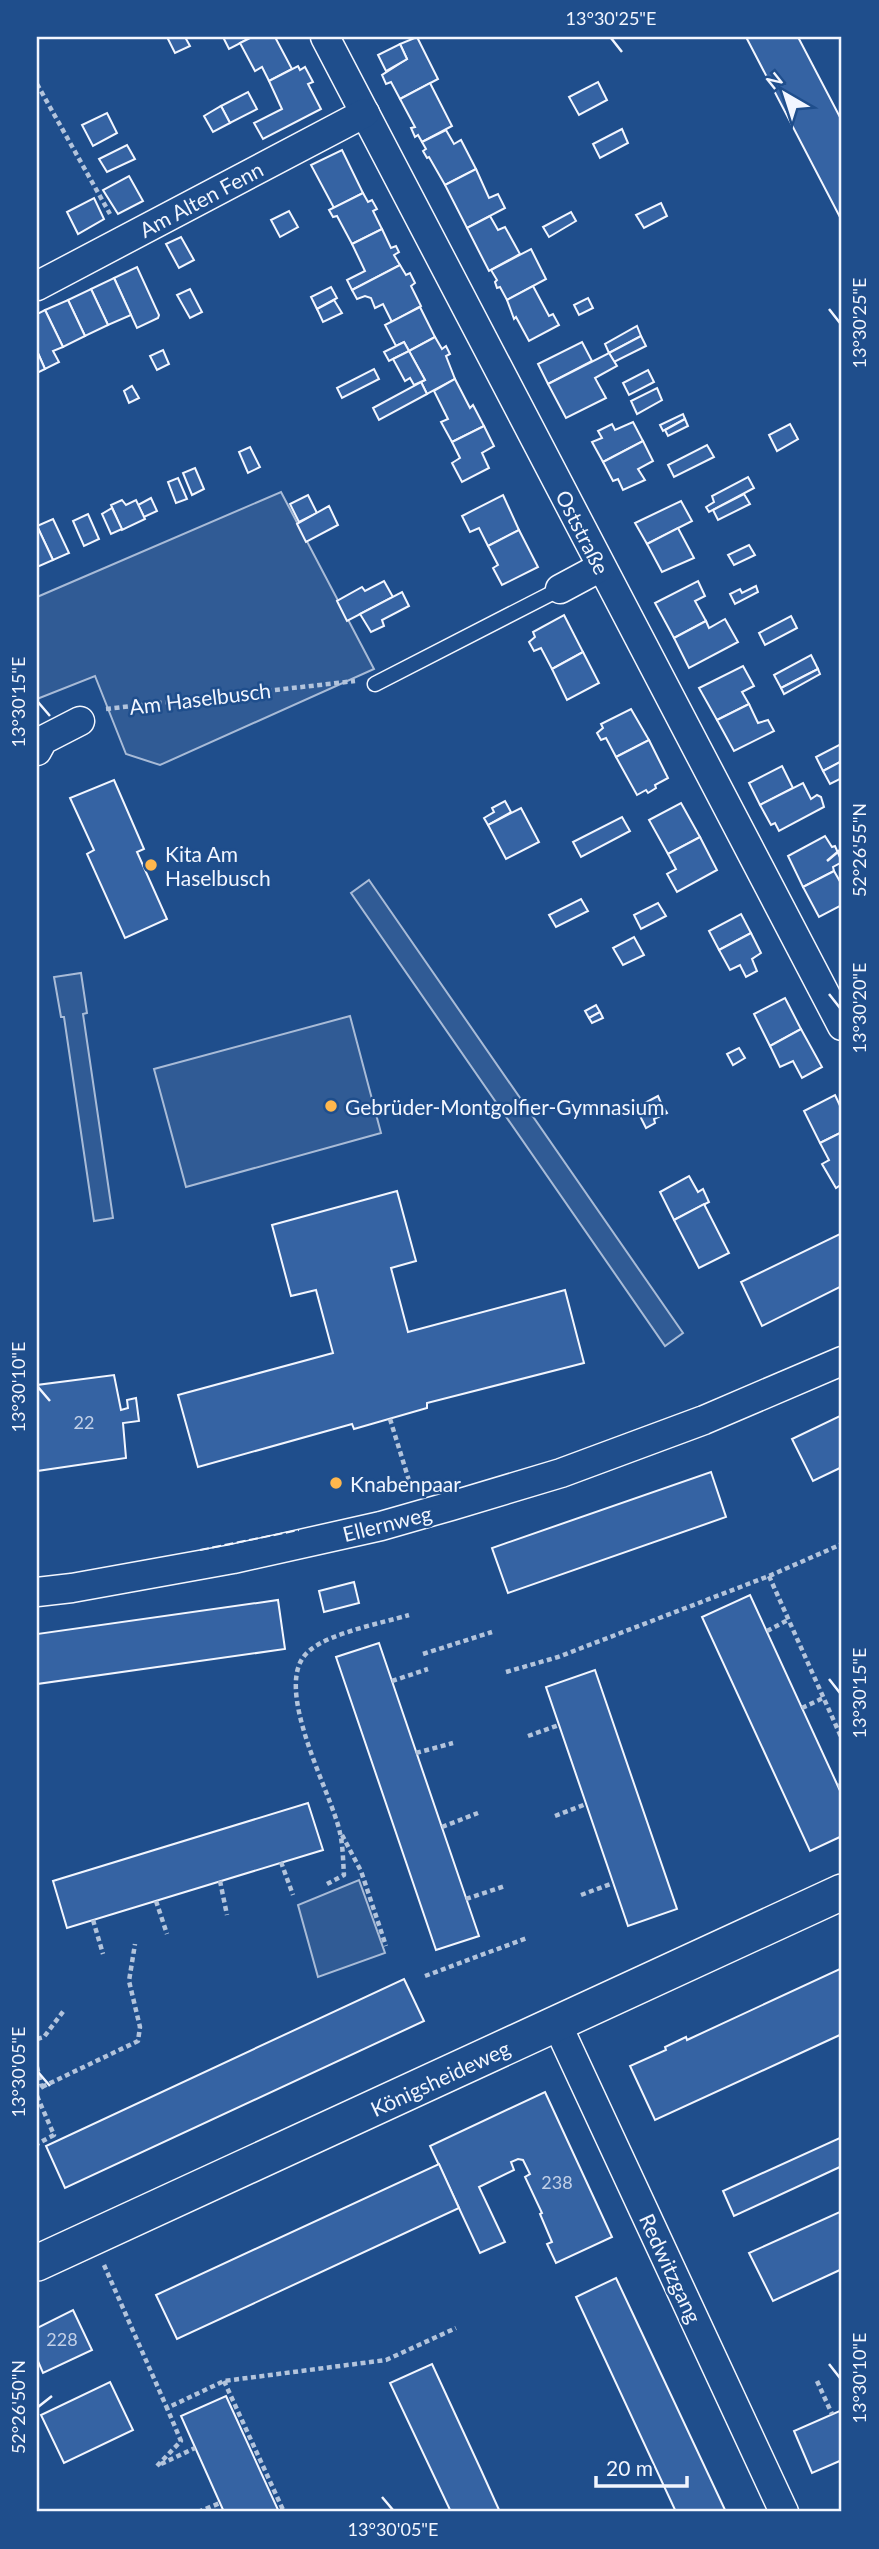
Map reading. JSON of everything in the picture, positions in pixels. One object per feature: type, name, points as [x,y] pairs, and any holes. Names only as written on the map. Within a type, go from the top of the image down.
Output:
[{"type":"street","name":"Oststraße","points":[[325,37],[842,1026]]},
{"type":"street","name":"Am Alten Fenn","points":[[37,286],[365,113]]},
{"type":"street","points":[[560,589],[601,567]]},
{"type":"street","points":[[37,751],[43,740],[80,721]]},
{"type":"street","name":"Ellernweg","points":[[37,1592],[233,1559],[381,1526],[451,1506],[561,1473],[613,1454],[704,1420],[842,1361]]},
{"type":"street","name":"Königsheideweg","points":[[37,2263],[842,1892]]},
{"type":"street","name":"Redwitzgang","points":[[557,2024],[784,2512]]},
{"type":"lane","points":[[375,684],[560,589]]},
{"type":"path","points":[[37,84],[124,240]]},
{"type":"path","name":"Am Haselbusch","points":[[80,721],[109,708],[364,680],[375,684]]},
{"type":"path","points":[[390,1419],[405,1468]]},
{"type":"path","points":[[506,1672],[558,1657],[769,1576],[842,1544]]},
{"type":"path","points":[[769,1576],[842,1739]]},
{"type":"path","points":[[386,1946],[361,1871],[340,1831],[316,1770],[297,1704],[299,1665],[307,1652],[325,1641],[409,1615]]},
{"type":"path","points":[[767,1631],[788,1620]]},
{"type":"path","points":[[423,1654],[492,1632]]},
{"type":"path","points":[[392,1681],[428,1669]]},
{"type":"path","points":[[802,1708],[824,1698]]},
{"type":"path","points":[[528,1736],[559,1725]]},
{"type":"path","points":[[416,1753],[453,1743]]},
{"type":"path","points":[[555,1816],[586,1804]]},
{"type":"path","points":[[442,1827],[478,1813]]},
{"type":"path","points":[[327,1884],[344,1875],[340,1831]]},
{"type":"path","points":[[281,1862],[293,1895]]},
{"type":"path","points":[[220,1881],[227,1915]]},
{"type":"path","points":[[581,1895],[613,1883]]},
{"type":"path","points":[[466,1899],[505,1886]]},
{"type":"path","points":[[156,1901],[167,1934]]},
{"type":"path","points":[[93,1920],[103,1954]]},
{"type":"path","points":[[425,1976],[527,1938]]},
{"type":"path","points":[[37,2067],[39,2088],[138,2041],[140,2027],[129,1981],[135,1944]]},
{"type":"path","points":[[37,2039],[44,2036],[65,2009]]},
{"type":"path","points":[[37,2096],[54,2135],[37,2144]]},
{"type":"path","points":[[92,2239],[181,2441],[157,2466],[195,2448]]},
{"type":"path","points":[[166,2408],[224,2381],[386,2360],[456,2328]]},
{"type":"path","points":[[224,2381],[284,2512]]},
{"type":"path","points":[[817,2381],[832,2414]]},
{"type":"path","points":[[198,2512],[220,2503]]},
{"type":"shaded area","points":[[281,492],[374,669],[160,765],[126,754],[95,676],[37,699],[37,597]]},
{"type":"shaded area","points":[[369,880],[683,1333],[665,1346],[351,893]]},
{"type":"shaded area","points":[[81,973],[87,1013],[83,1014],[113,1218],[94,1221],[64,1017],[61,1017],[54,977]]},
{"type":"shaded area","points":[[350,1016],[381,1133],[186,1187],[154,1069]]},
{"type":"shaded area","points":[[359,1880],[385,1953],[318,1977],[298,1905]]},
{"type":"building","points":[[167,37],[185,37],[190,46],[175,53]]},
{"type":"building","points":[[223,37],[252,37],[229,49]]},
{"type":"building","points":[[252,37],[275,37],[292,69],[269,81],[262,67],[255,71],[240,43]]},
{"type":"building","points":[[417,37],[438,79],[400,99],[391,82],[386,84],[382,75],[407,59],[400,44]]},
{"type":"building","points":[[746,37],[798,37],[842,121],[842,221]]},
{"type":"building","points":[[400,44],[407,59],[386,71],[378,55]]},
{"type":"building","points":[[298,66],[300,70],[305,67],[313,82],[308,84],[321,109],[263,139],[254,123],[282,109],[269,81]]},
{"type":"building","points":[[598,82],[607,100],[579,115],[569,97]]},
{"type":"building","points":[[430,83],[452,126],[422,142],[418,135],[415,137],[411,128],[415,127],[400,99]]},
{"type":"building","points":[[248,92],[257,109],[230,123],[221,106]]},
{"type":"building","points":[[221,106],[230,123],[213,132],[204,116]]},
{"type":"building","points":[[107,113],[117,133],[93,146],[82,125]]},
{"type":"building","points":[[622,129],[628,143],[600,158],[593,144]]},
{"type":"building","points":[[446,130],[454,144],[461,140],[476,169],[445,185],[423,151],[426,149],[422,142]]},
{"type":"building","points":[[127,145],[135,159],[107,172],[99,159]]},
{"type":"building","points":[[342,150],[363,193],[334,208],[311,165]]},
{"type":"building","points":[[476,169],[489,198],[498,194],[505,208],[467,228],[445,185]]},
{"type":"building","points":[[129,176],[143,201],[118,214],[103,190]]},
{"type":"building","points":[[363,193],[368,202],[372,200],[377,209],[373,211],[382,229],[352,244],[337,216],[333,217],[329,210]]},
{"type":"building","points":[[94,198],[104,219],[78,234],[67,212]]},
{"type":"building","points":[[661,203],[667,216],[644,228],[636,215]]},
{"type":"building","points":[[289,211],[298,227],[280,237],[271,220]]},
{"type":"building","points":[[571,212],[576,221],[549,237],[543,227]]},
{"type":"building","points":[[490,216],[498,230],[505,227],[520,254],[489,271],[467,228]]},
{"type":"building","points":[[382,229],[391,248],[396,246],[399,252],[394,255],[400,265],[352,290],[347,280],[365,271],[352,244]]},
{"type":"building","points":[[181,237],[194,260],[179,268],[166,244]]},
{"type":"building","points":[[531,249],[546,279],[507,300],[500,287],[497,288],[497,280],[491,270]]},
{"type":"building","points":[[400,265],[406,275],[410,273],[415,283],[411,286],[421,306],[392,322],[383,304],[375,308],[371,298],[365,296],[357,299],[352,290]]},
{"type":"building","points":[[137,267],[159,315],[137,328],[114,278]]},
{"type":"building","points":[[114,278],[131,315],[108,325],[91,289]]},
{"type":"building","points":[[533,286],[549,316],[553,314],[559,325],[529,341],[516,317],[514,319],[507,300]]},
{"type":"building","points":[[331,287],[337,298],[317,309],[311,297]]},
{"type":"building","points":[[91,289],[108,325],[85,336],[68,300]]},
{"type":"building","points":[[190,289],[202,312],[190,318],[177,295]]},
{"type":"building","points":[[588,298],[593,308],[579,315],[574,305]]},
{"type":"building","points":[[68,300],[85,336],[63,347],[45,310]]},
{"type":"building","points":[[334,300],[342,313],[323,322],[317,309]]},
{"type":"building","points":[[420,307],[435,337],[409,351],[404,342],[396,346],[385,325]]},
{"type":"building","points":[[45,310],[63,347],[53,351],[59,362],[45,369],[37,351],[37,314]]},
{"type":"building","points":[[637,326],[641,336],[609,353],[605,344]]},
{"type":"building","points":[[641,336],[646,346],[614,362],[609,353]]},
{"type":"building","points":[[435,337],[442,349],[446,346],[450,354],[446,356],[455,379],[427,394],[421,382],[425,380],[409,351]]},
{"type":"building","points":[[404,342],[409,351],[389,361],[384,352]]},
{"type":"building","points":[[582,342],[592,361],[548,384],[538,364]]},
{"type":"building","points":[[163,350],[169,364],[157,370],[150,356]]},
{"type":"building","points":[[37,351],[45,369],[37,373]]},
{"type":"building","points":[[409,351],[425,380],[414,385],[410,378],[405,381],[393,359]]},
{"type":"building","points":[[609,353],[617,366],[595,378],[606,398],[566,418],[548,384]]},
{"type":"building","points":[[374,369],[379,379],[342,398],[337,388]]},
{"type":"building","points":[[648,370],[654,382],[629,395],[623,383]]},
{"type":"building","points":[[455,379],[470,408],[473,405],[484,426],[452,442],[441,422],[448,419],[434,391]]},
{"type":"building","points":[[421,382],[427,394],[379,420],[373,408]]},
{"type":"building","points":[[132,386],[139,398],[129,403],[124,391]]},
{"type":"building","points":[[657,388],[662,400],[637,414],[631,401]]},
{"type":"building","points":[[683,414],[685,419],[663,431],[660,425]]},
{"type":"building","points":[[685,419],[688,426],[668,436],[665,430]]},
{"type":"building","points":[[633,422],[643,441],[603,462],[592,442],[602,438],[598,431],[612,424],[615,430]]},
{"type":"building","points":[[790,424],[798,439],[777,451],[769,435]]},
{"type":"building","points":[[484,426],[494,446],[482,453],[489,468],[462,482],[452,463],[460,458],[452,442]]},
{"type":"building","points":[[643,441],[653,461],[638,469],[645,480],[623,490],[618,479],[613,481],[603,462]]},
{"type":"building","points":[[707,445],[714,457],[674,477],[668,465]]},
{"type":"building","points":[[250,447],[260,467],[248,473],[239,452]]},
{"type":"building","points":[[195,468],[204,489],[192,495],[183,473]]},
{"type":"building","points":[[748,477],[754,488],[709,512],[706,507],[714,502],[712,496]]},
{"type":"building","points":[[178,478],[187,499],[176,503],[168,482]]},
{"type":"building","points":[[744,494],[750,504],[718,520],[713,510]]},
{"type":"building","points":[[308,495],[317,513],[299,522],[290,504]]},
{"type":"building","points":[[503,495],[519,530],[488,546],[479,528],[470,532],[462,516]]},
{"type":"building","points":[[151,498],[157,511],[144,517],[138,505]]},
{"type":"building","points":[[122,500],[126,505],[136,500],[145,519],[122,530],[111,505]]},
{"type":"building","points":[[681,501],[692,521],[647,544],[635,523]]},
{"type":"building","points":[[329,506],[338,525],[306,542],[297,524]]},
{"type":"building","points":[[112,508],[122,529],[111,534],[102,514]]},
{"type":"building","points":[[88,514],[99,539],[84,546],[73,521]]},
{"type":"building","points":[[53,519],[69,553],[53,560],[37,526]]},
{"type":"building","points":[[37,526],[53,560],[37,567]]},
{"type":"building","points":[[678,528],[694,558],[662,572],[647,544]]},
{"type":"building","points":[[519,530],[538,567],[502,585],[493,568],[498,565],[488,546]]},
{"type":"building","points":[[749,545],[755,555],[734,565],[728,555]]},
{"type":"building","points":[[384,581],[393,597],[347,621],[337,601],[362,587],[365,591]]},
{"type":"building","points":[[698,581],[705,596],[695,601],[706,621],[674,638],[655,603]]},
{"type":"building","points":[[756,586],[758,592],[735,604],[730,594],[740,589],[742,593]]},
{"type":"building","points":[[402,592],[409,606],[382,620],[384,626],[371,632],[360,614]]},
{"type":"building","points":[[564,615],[583,652],[552,669],[541,648],[534,651],[529,642],[535,637],[533,632]]},
{"type":"building","points":[[791,616],[797,628],[765,645],[759,633]]},
{"type":"building","points":[[725,619],[738,642],[689,668],[674,638],[706,621],[709,628]]},
{"type":"building","points":[[583,652],[599,683],[567,700],[552,669]]},
{"type":"building","points":[[811,655],[818,669],[781,688],[774,675]]},
{"type":"building","points":[[743,666],[754,686],[742,692],[749,704],[717,720],[699,688]]},
{"type":"building","points":[[818,669],[820,674],[784,694],[781,688]]},
{"type":"building","points":[[749,704],[758,723],[768,720],[774,731],[734,751],[717,720]]},
{"type":"building","points":[[631,709],[649,740],[616,757],[606,738],[601,740],[597,733],[603,728],[601,724]]},
{"type":"building","points":[[649,740],[668,778],[655,785],[656,788],[648,793],[646,790],[637,795],[616,757]]},
{"type":"building","points":[[841,744],[842,761],[823,771],[816,757]]},
{"type":"building","points":[[842,761],[842,778],[830,784],[823,771]]},
{"type":"building","points":[[782,766],[793,788],[760,805],[749,783]]},
{"type":"building","points":[[114,780],[144,849],[137,852],[167,919],[125,938],[87,854],[94,850],[70,798]]},
{"type":"building","points":[[803,783],[811,799],[817,795],[821,797],[824,807],[779,831],[775,823],[771,825],[760,805]]},
{"type":"building","points":[[505,801],[511,812],[488,825],[484,818],[494,812],[492,808]]},
{"type":"building","points":[[681,803],[700,837],[668,854],[649,820]]},
{"type":"building","points":[[521,808],[539,842],[506,859],[488,825]]},
{"type":"building","points":[[622,817],[630,831],[581,857],[573,842]]},
{"type":"building","points":[[825,836],[832,847],[835,846],[842,862],[833,867],[834,871],[803,887],[788,856]]},
{"type":"building","points":[[700,837],[717,870],[677,892],[667,874],[676,869],[668,854]]},
{"type":"building","points":[[834,871],[842,885],[842,905],[819,917],[803,887]]},
{"type":"building","points":[[581,899],[588,911],[556,927],[549,915]]},
{"type":"building","points":[[658,903],[666,916],[641,929],[634,915]]},
{"type":"building","points":[[741,914],[751,933],[719,950],[709,931]]},
{"type":"building","points":[[751,933],[761,953],[752,959],[757,971],[746,977],[740,965],[730,970],[719,950]]},
{"type":"building","points":[[634,937],[644,955],[623,965],[613,948]]},
{"type":"building","points":[[785,998],[801,1029],[770,1046],[754,1014]]},
{"type":"building","points":[[596,1005],[600,1012],[589,1018],[585,1011]]},
{"type":"building","points":[[600,1012],[603,1018],[592,1023],[589,1018]]},
{"type":"building","points":[[801,1029],[822,1067],[802,1078],[793,1061],[780,1067],[770,1046]]},
{"type":"building","points":[[739,1048],[745,1058],[733,1065],[727,1054]]},
{"type":"building","points":[[835,1095],[842,1110],[842,1132],[820,1143],[804,1111]]},
{"type":"building","points":[[658,1096],[661,1103],[639,1114],[635,1108]]},
{"type":"building","points":[[661,1103],[667,1113],[654,1119],[655,1123],[646,1128],[639,1114]]},
{"type":"building","points":[[842,1132],[842,1184],[836,1188],[822,1164],[829,1160],[820,1143]]},
{"type":"building","points":[[689,1176],[698,1192],[703,1189],[709,1202],[674,1220],[660,1192]]},
{"type":"building","points":[[397,1191],[416,1261],[391,1268],[408,1332],[565,1290],[584,1363],[427,1403],[427,1408],[354,1429],[352,1424],[198,1467],[178,1395],[333,1353],[316,1290],[291,1296],[272,1225]]},
{"type":"building","points":[[704,1204],[729,1253],[699,1268],[674,1220]]},
{"type":"building","points":[[842,1233],[842,1286],[762,1326],[741,1282]]},
{"type":"building","points":[[114,1375],[121,1410],[128,1408],[127,1400],[136,1398],[139,1421],[123,1423],[126,1458],[37,1471],[37,1385]]},
{"type":"building","points":[[842,1415],[842,1467],[813,1481],[792,1439]]},
{"type":"building","points":[[711,1472],[726,1517],[508,1593],[492,1548]]},
{"type":"building","points":[[354,1582],[359,1603],[324,1612],[319,1591]]},
{"type":"building","points":[[750,1595],[842,1795],[842,1836],[810,1851],[702,1617]]},
{"type":"building","points":[[278,1600],[285,1649],[37,1684],[37,1634]]},
{"type":"building","points":[[379,1643],[479,1936],[436,1950],[336,1657]]},
{"type":"building","points":[[595,1670],[677,1909],[628,1926],[546,1687]]},
{"type":"building","points":[[308,1803],[323,1850],[67,1928],[53,1881]]},
{"type":"building","points":[[842,1968],[842,2034],[655,2120],[630,2066],[666,2050],[665,2047],[686,2037],[687,2040]]},
{"type":"building","points":[[404,1979],[424,2021],[65,2188],[46,2146]]},
{"type":"building","points":[[545,2092],[612,2237],[556,2263],[547,2244],[552,2242],[540,2214],[542,2213],[525,2177],[530,2174],[523,2160],[518,2159],[511,2162],[514,2170],[479,2187],[505,2242],[480,2253],[430,2146]]},
{"type":"building","points":[[842,2137],[842,2166],[734,2216],[723,2191]]},
{"type":"building","points":[[439,2164],[459,2208],[177,2339],[156,2295]]},
{"type":"building","points":[[842,2211],[842,2269],[773,2301],[749,2253]]},
{"type":"building","points":[[616,2278],[726,2512],[676,2512],[576,2297]]},
{"type":"building","points":[[73,2310],[92,2350],[43,2373],[37,2359],[37,2328]]},
{"type":"building","points":[[432,2364],[500,2512],[451,2512],[390,2383]]},
{"type":"building","points":[[110,2382],[133,2430],[64,2463],[41,2415]]},
{"type":"building","points":[[226,2396],[279,2512],[224,2512],[181,2416]]},
{"type":"building","points":[[842,2410],[842,2460],[812,2473],[794,2431]]},
{"type":"fence","points":[[200,1550],[299,1530]]},
{"type":"place","name":"Kita Am Haselbusch","points":[[151,865]]},
{"type":"place","name":"Gebrüder-Montgolfier-Gymnasium","points":[[331,1106]]},
{"type":"place","name":"Knabenpaar","points":[[336,1483]]}]
